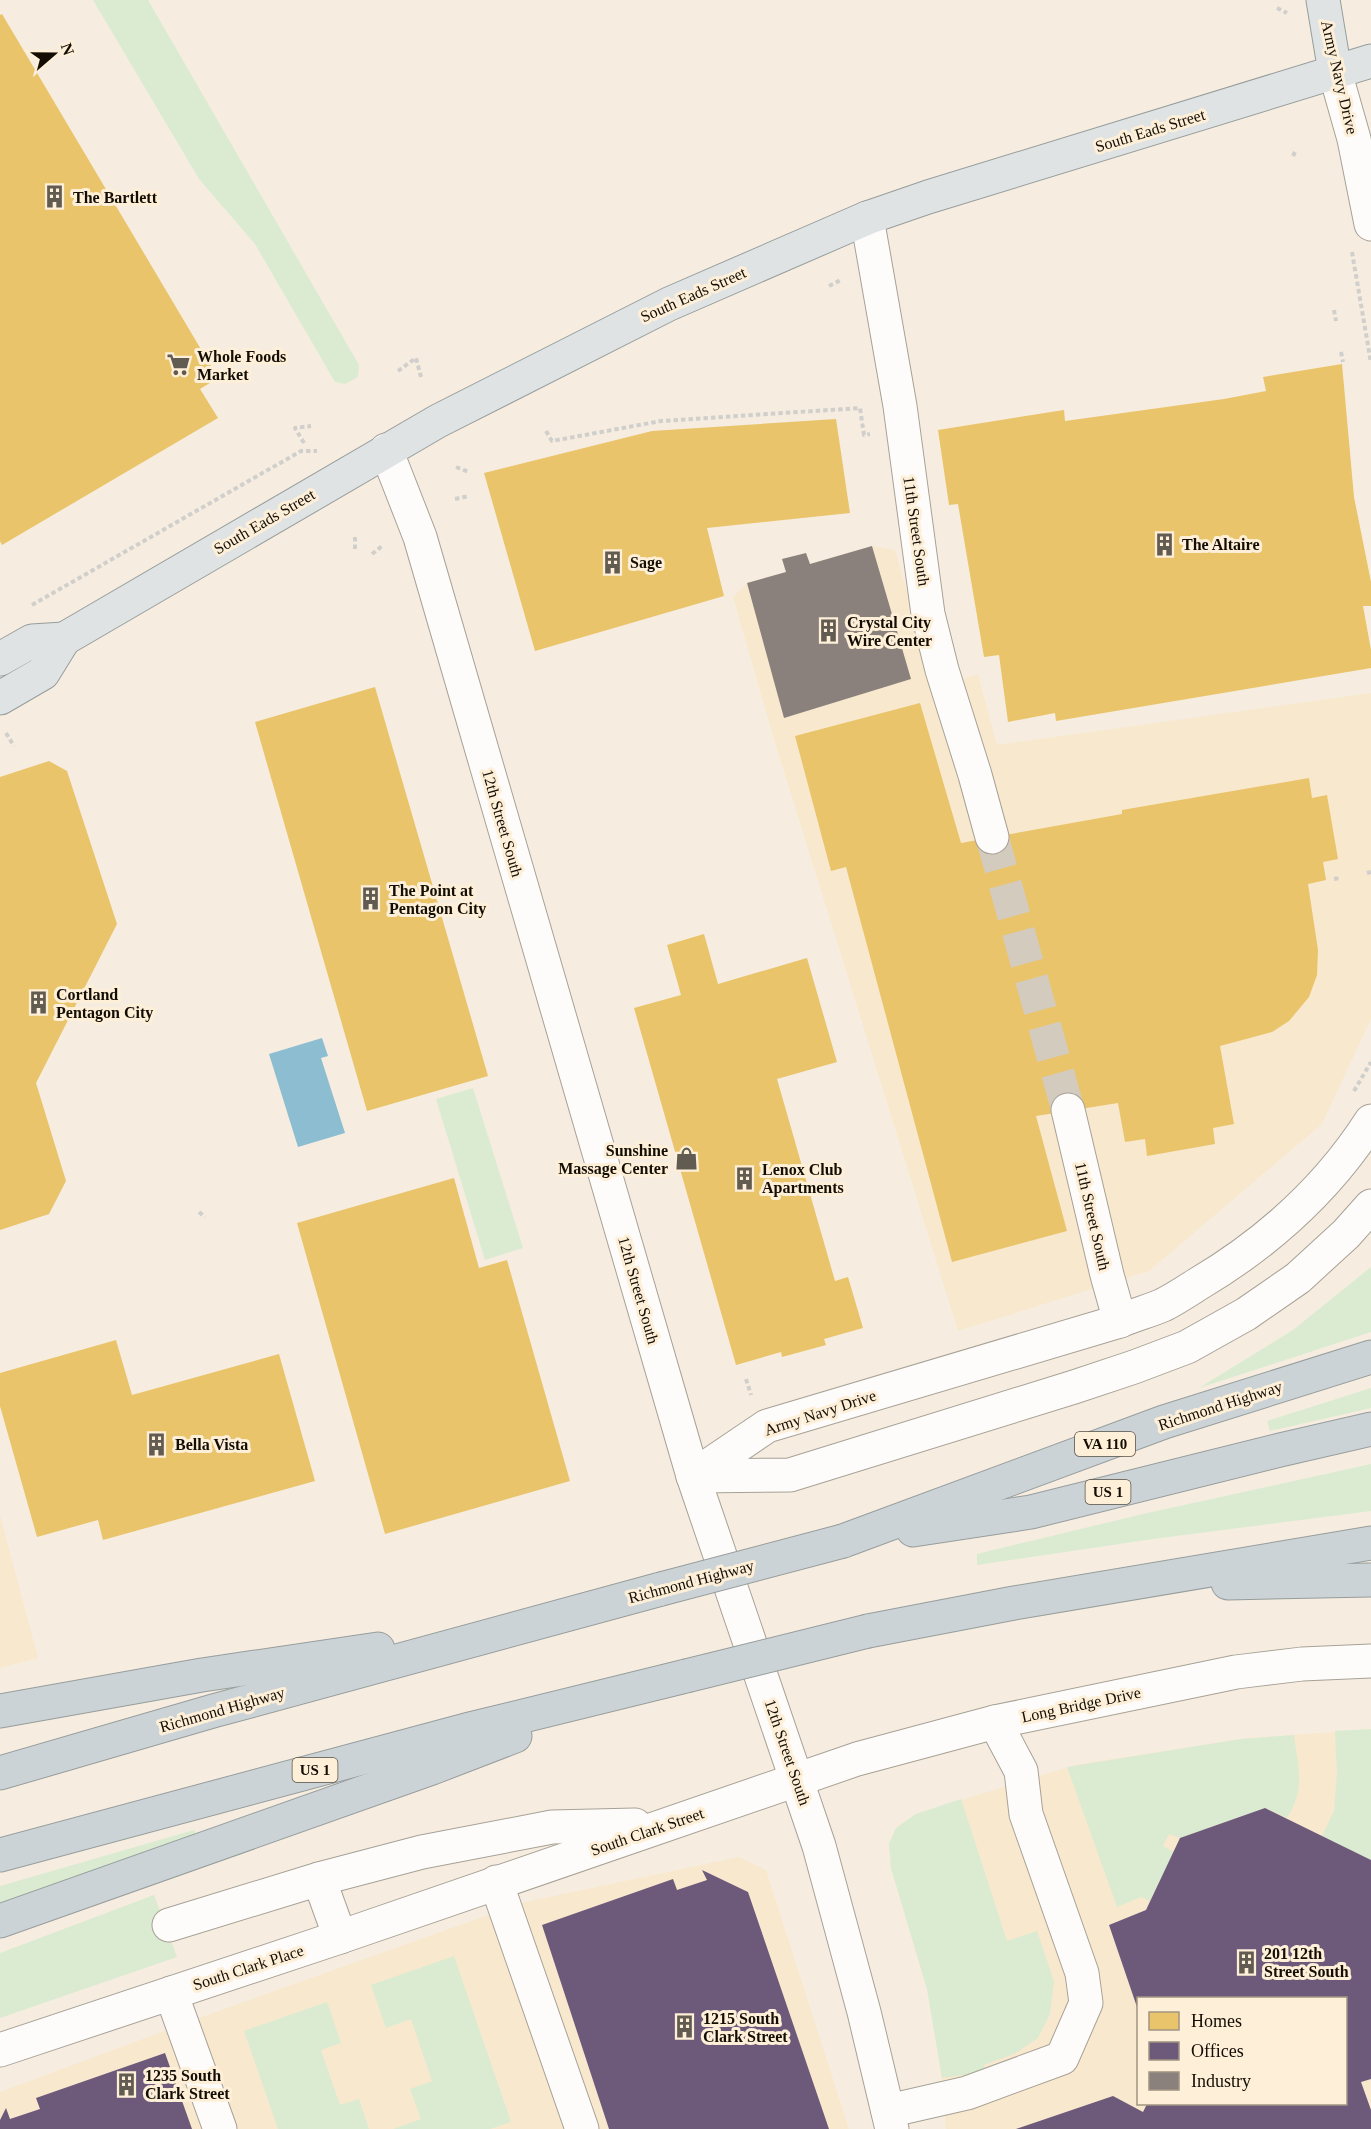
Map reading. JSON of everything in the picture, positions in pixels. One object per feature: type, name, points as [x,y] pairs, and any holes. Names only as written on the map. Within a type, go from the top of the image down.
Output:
[{"type":"highway","name":"Richmond Highway","points":[[0,1773],[224,1708],[843,1541],[1164,1422],[1371,1357]]},
{"type":"highway","name":"US 1","points":[[843,1541],[1031,1512],[1371,1429]]},
{"type":"highway","points":[[1122,1586],[1371,1543]]},
{"type":"highway","name":"US 1","points":[[0,1855],[470,1729],[868,1631],[1014,1603],[1122,1586],[1371,1580]]},
{"type":"highway","points":[[0,1712],[269,1664],[516,1630]]},
{"type":"highway","points":[[0,1921],[432,1768],[631,1689]]},
{"type":"main road","name":"Army Navy Drive","points":[[1323,0],[1335,72]]},
{"type":"main road","name":"South Eads Street","points":[[0,659],[32,641],[64,639],[438,421],[669,304],[867,218],[1371,61]]},
{"type":"main road","name":"South Eads Street","points":[[0,698],[44,673],[64,639]]},
{"type":"street","name":"Army Navy Drive","points":[[1335,72],[1354,139],[1371,224]]},
{"type":"street","name":"11th Street South","points":[[867,218],[900,406],[928,614],[942,670],[992,837]]},
{"type":"street","name":"12th Street South","points":[[386,450],[420,537],[693,1476],[819,1846],[864,2012],[890,2120]]},
{"type":"street","name":"11th Street South","points":[[1068,1110],[1120,1321]]},
{"type":"street","name":"Army Navy Drive","points":[[693,1476],[766,1426],[1120,1321],[1164,1304],[1216,1273],[1267,1236],[1316,1192],[1357,1143],[1371,1121]]},
{"type":"street","points":[[693,1476],[790,1475],[1074,1387],[1187,1347],[1246,1314],[1298,1278],[1346,1234],[1371,1206]]},
{"type":"street","points":[[1164,1304],[1187,1347]]},
{"type":"street","points":[[901,1386],[916,1435]]},
{"type":"street","name":"Long Bridge Drive","points":[[797,1779],[857,1759],[995,1722],[1236,1672],[1302,1664],[1371,1661]]},
{"type":"street","points":[[890,2120],[1062,2058],[1086,2003],[1082,1973],[1026,1814],[1021,1771],[995,1722]]},
{"type":"street","name":"South Clark Street","points":[[496,1882],[797,1779]]},
{"type":"street","points":[[169,1925],[319,1879],[422,1852],[530,1830],[552,1827],[667,1824]]},
{"type":"street","points":[[319,1879],[340,1937]]},
{"type":"street","points":[[496,1882],[582,2129]]},
{"type":"street","name":"South Clark Place","points":[[0,2050],[340,1937],[496,1882]]},
{"type":"street","points":[[171,1993],[220,2129]]},
{"type":"path","points":[[1277,8],[1287,13]]},
{"type":"path","points":[[829,286],[840,280]]},
{"type":"path","points":[[1334,310],[1336,321]]},
{"type":"path","points":[[1341,352],[1343,362]]},
{"type":"path","points":[[398,371],[416,358],[420,377]]},
{"type":"path","points":[[546,431],[552,441],[661,421],[860,408],[864,435]]},
{"type":"path","points":[[304,443],[295,428],[311,426]]},
{"type":"path","points":[[29,607],[301,451],[318,451]]},
{"type":"path","points":[[456,467],[469,472]]},
{"type":"path","points":[[454,500],[469,496]]},
{"type":"path","points":[[354,537],[356,550]]},
{"type":"path","points":[[372,554],[382,546]]},
{"type":"path","points":[[6,733],[14,746]]},
{"type":"path","points":[[1335,879],[1340,878]]},
{"type":"path","points":[[1352,1096],[1371,1062]]},
{"type":"path","points":[[199,1212],[205,1217]]},
{"type":"path","points":[[746,1379],[751,1395]]},
{"type":"shaded area","points":[[872,546],[895,550],[935,689],[978,674],[997,745],[1371,693],[1371,1019],[1322,1124],[1149,1271],[958,1331],[773,736],[733,597],[747,583],[786,572],[782,559],[806,553],[810,564]]},
{"type":"shaded area","points":[[0,1515],[38,1658],[0,1668]]},
{"type":"shaded area","points":[[1371,1729],[1371,2129],[946,2129],[942,2078],[927,1989],[891,1868],[889,1844],[896,1828],[916,1814],[1075,1765],[1241,1739]]},
{"type":"shaded area","points":[[739,1857],[766,1870],[849,2129],[0,2129],[0,2092],[210,2014],[525,1902]]},
{"type":"green space","points":[[93,0],[148,0],[359,365],[358,377],[345,384],[335,382],[255,244],[199,179]]},
{"type":"green space","points":[[473,1088],[523,1248],[485,1260],[436,1099]]},
{"type":"green space","points":[[1371,1267],[1371,1332],[1199,1388],[1293,1330]]},
{"type":"green space","points":[[1371,1388],[1371,1408],[1270,1431],[1267,1421]]},
{"type":"green space","points":[[1371,1464],[1371,1511],[1153,1539],[977,1565],[977,1554],[1143,1514]]},
{"type":"green space","points":[[1371,1729],[1371,1860],[1322,1836],[1334,1811],[1337,1774],[1335,1731]]},
{"type":"green space","points":[[1294,1735],[1299,1768],[1299,1787],[1287,1818],[1265,1808],[1180,1838],[1169,1834],[1163,1846],[1174,1852],[1150,1901],[1141,1897],[1117,1907],[1067,1767],[1241,1739]]},
{"type":"green space","points":[[961,1799],[1007,1941],[1037,1931],[1054,1981],[1050,2014],[1038,2038],[1016,2053],[984,2065],[985,2072],[942,2078],[927,1989],[891,1868],[889,1844],[896,1828],[916,1814]]},
{"type":"green space","points":[[194,1830],[198,1839],[0,1910],[0,1886]]},
{"type":"green space","points":[[154,1895],[177,1957],[0,2018],[0,1953]]},
{"type":"green space","points":[[454,1956],[511,2122],[490,2129],[393,2129],[421,2119],[410,2089],[432,2081],[411,2019],[386,2028],[371,1985]]},
{"type":"green space","points":[[327,2002],[341,2043],[321,2050],[340,2105],[359,2099],[369,2129],[278,2129],[244,2031]]},
{"type":"water","points":[[322,1038],[328,1056],[321,1058],[345,1133],[298,1147],[269,1054]]},
{"type":"building: Homes","name":"The Bartlett","points":[[2,14],[218,378],[200,389],[218,418],[2,545],[0,541],[0,15]]},
{"type":"building: Homes","name":"The Altaire","points":[[1342,364],[1354,497],[1371,582],[1371,606],[1363,606],[1371,650],[1371,668],[1056,721],[1055,713],[1008,722],[999,655],[984,657],[958,504],[949,505],[938,430],[1064,410],[1065,421],[1224,399],[1266,391],[1263,377]]},
{"type":"building: Homes","name":"Sage","points":[[836,419],[850,513],[707,528],[724,596],[535,651],[484,473],[652,431]]},
{"type":"building: Homes","name":"The Point at Pentagon City","points":[[375,687],[488,1076],[367,1111],[255,722]]},
{"type":"building: Homes","points":[[920,703],[961,843],[1122,814],[1122,810],[1309,778],[1312,798],[1327,795],[1338,859],[1323,862],[1326,880],[1308,884],[1318,950],[1317,975],[1309,997],[1289,1021],[1272,1032],[1220,1046],[1234,1124],[1213,1128],[1215,1144],[1147,1156],[1145,1139],[1125,1142],[1118,1103],[1036,1116],[1067,1231],[952,1262],[846,867],[831,871],[795,736]]},
{"type":"building: Homes","name":"Cortland Pentagon City","points":[[49,761],[67,771],[117,924],[36,1083],[66,1181],[49,1214],[0,1230],[0,777]]},
{"type":"building: Homes","name":"Lenox Club Apartments","points":[[704,934],[718,984],[807,958],[837,1062],[777,1079],[835,1281],[848,1277],[863,1328],[824,1339],[826,1345],[782,1357],[781,1352],[736,1365],[634,1008],[681,995],[667,945]]},
{"type":"building: Homes","points":[[454,1178],[479,1268],[507,1260],[570,1481],[385,1534],[297,1223]]},
{"type":"building: Homes","name":"Bella Vista","points":[[116,1340],[132,1395],[279,1354],[315,1481],[103,1540],[98,1520],[37,1537],[0,1406],[0,1373]]},
{"type":"building: Offices","name":"201 12th Street South","points":[[1265,1808],[1371,1860],[1371,2079],[1361,2082],[1371,2110],[1371,2129],[1016,2129],[1113,2096],[1143,2112],[1146,2105],[1347,2105],[1347,1997],[1137,1997],[1137,2007],[1109,1925],[1146,1910],[1180,1838]]},
{"type":"building: Offices","name":"1215 South Clark Street","points":[[702,1870],[748,1892],[829,2129],[609,2129],[542,1925],[673,1879],[677,1890],[707,1880]]},
{"type":"building: Offices","name":"1235 South Clark Street","points":[[165,2053],[192,2129],[0,2129],[0,2120],[6,2108],[10,2119],[40,2109],[36,2098]]},
{"type":"building: Industry","name":"Crystal City Wire Center","points":[[872,546],[911,679],[784,718],[747,583],[786,572],[782,559],[806,553],[810,564]]},
{"type":"tunnel","points":[[992,837],[1068,1110]]},
{"type":"place","name":"The Bartlett","points":[[55,197]]},
{"type":"place","name":"Whole Foods Market","points":[[179,365]]},
{"type":"place","name":"The Altaire","points":[[1164,544]]},
{"type":"place","name":"Sage","points":[[612,562]]},
{"type":"place","name":"Crystal City Wire Center","points":[[829,631]]},
{"type":"place","name":"The Point at Pentagon City","points":[[371,899]]},
{"type":"place","name":"Cortland Pentagon City","points":[[38,1003]]},
{"type":"place","name":"Sunshine Massage Center","points":[[686,1159]]},
{"type":"place","name":"Lenox Club Apartments","points":[[744,1178]]},
{"type":"place","name":"Bella Vista","points":[[157,1444]]},
{"type":"place","name":"201 12th Street South","points":[[1246,1962]]},
{"type":"place","name":"1215 South Clark Street","points":[[685,2027]]},
{"type":"place","name":"1235 South Clark Street","points":[[127,2084]]}]
